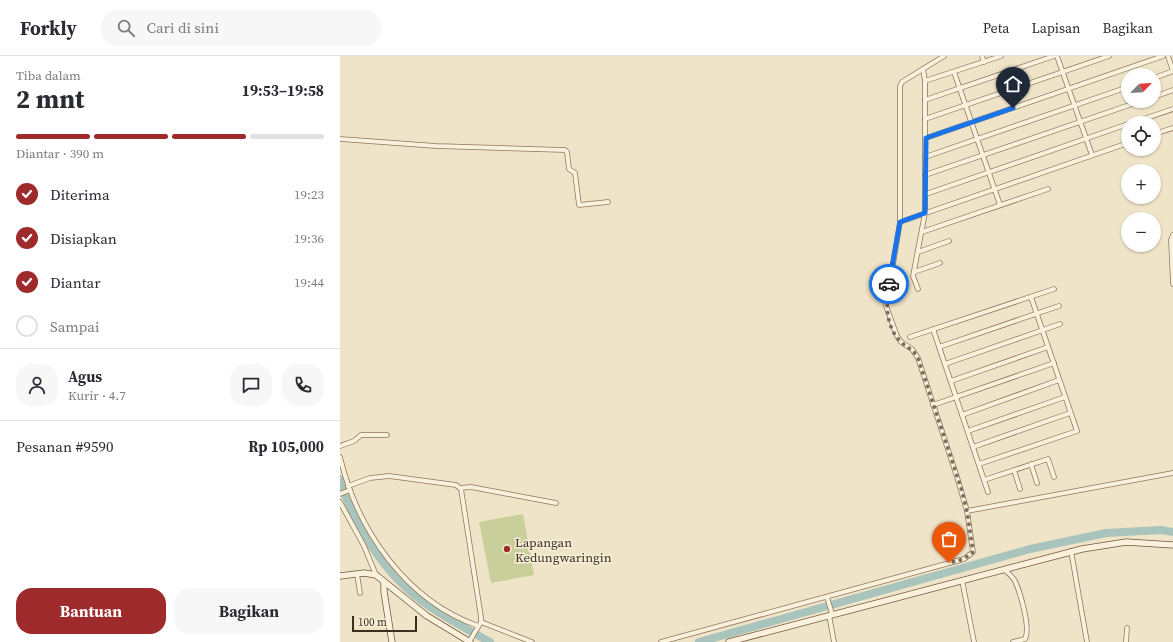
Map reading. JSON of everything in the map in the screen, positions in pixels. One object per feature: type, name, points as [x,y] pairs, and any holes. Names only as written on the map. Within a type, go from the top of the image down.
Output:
[{"type":"street","points":[[661,642],[828,599],[964,559],[973,552],[967,511],[915,352],[897,336],[886,306],[900,222],[900,86],[902,82],[944,56]]},
{"type":"street","points":[[982,56],[984,62]]},
{"type":"street","points":[[926,82],[1001,56]]},
{"type":"street","points":[[925,100],[1056,56],[1069,88],[1092,155]]},
{"type":"street","points":[[925,119],[1109,56]]},
{"type":"street","points":[[926,138],[1163,56]]},
{"type":"street","points":[[1161,75],[1173,71],[1168,56]]},
{"type":"street","points":[[918,289],[913,276],[922,232],[926,194],[926,82],[923,69]]},
{"type":"street","points":[[954,72],[1000,206]]},
{"type":"street","points":[[925,156],[1121,89]]},
{"type":"street","points":[[1161,94],[1173,90]]},
{"type":"street","points":[[925,175],[1121,108]]},
{"type":"street","points":[[1152,116],[1173,109]]},
{"type":"street","points":[[926,194],[1121,126]]},
{"type":"street","points":[[1161,132],[1173,128]]},
{"type":"street","points":[[340,139],[436,146],[565,150],[567,152],[570,170],[575,173],[579,204],[608,202]]},
{"type":"street","points":[[900,222],[1121,145]]},
{"type":"street","points":[[922,232],[1048,189]]},
{"type":"street","points":[[1173,235],[1171,240],[1173,285]]},
{"type":"street","points":[[918,252],[949,241]]},
{"type":"street","points":[[914,272],[940,263]]},
{"type":"street","points":[[910,337],[1054,289]]},
{"type":"street","points":[[979,464],[1077,431],[1031,297]]},
{"type":"street","points":[[939,347],[1059,306]]},
{"type":"street","points":[[945,364],[1060,324]]},
{"type":"street","points":[[933,329],[988,492]]},
{"type":"street","points":[[951,381],[1048,347]]},
{"type":"street","points":[[933,405],[1054,363]]},
{"type":"street","points":[[962,415],[1060,380]]},
{"type":"street","points":[[968,431],[1065,397]]},
{"type":"street","points":[[973,447],[1070,413]]},
{"type":"street","points":[[340,446],[354,441],[361,435],[387,434]]},
{"type":"street","points":[[340,457],[348,489],[376,542],[395,568],[438,606],[479,624],[532,642]]},
{"type":"street","points":[[984,480],[1048,459],[1054,477]]},
{"type":"street","points":[[1031,464],[1037,483]]},
{"type":"street","points":[[1014,470],[1020,489]]},
{"type":"street","points":[[967,511],[1173,473]]},
{"type":"street","points":[[340,494],[370,478],[389,476],[456,485],[460,488],[471,487],[556,503]]},
{"type":"street","points":[[340,576],[357,574],[376,576],[427,616],[470,641],[481,617],[460,488]]},
{"type":"street","points":[[340,502],[364,546],[376,576]]},
{"type":"street","points":[[729,642],[750,639],[831,614],[1071,551],[1126,542],[1173,545]]},
{"type":"street","points":[[1071,551],[1087,642]]},
{"type":"street","points":[[1004,569],[1014,579],[1022,602],[1026,637],[1022,641],[1013,642]]},
{"type":"street","points":[[357,574],[360,592]]},
{"type":"street","points":[[962,580],[974,642]]},
{"type":"street","points":[[384,582],[384,592],[392,642]]},
{"type":"street","points":[[828,599],[834,642]]},
{"type":"street","points":[[1126,642],[1127,628]]},
{"type":"green space","name":"Lapangan Kedungwaringin","points":[[523,514],[534,575],[491,583],[479,522]]},
{"type":"waterway","points":[[340,479],[345,496],[361,530],[395,577],[408,590],[430,607],[455,623],[490,642]]},
{"type":"waterway","points":[[699,642],[1030,549],[1106,533],[1161,530],[1173,532]]},
{"type":"way so far","points":[[889,284],[886,306],[889,318],[894,331],[901,342],[912,349],[918,358],[967,511],[973,552],[964,559],[949,563]]},
{"type":"place","name":"Lapangan Kedungwaringin","points":[[507,549]]},
{"type":"route","points":[[889,284],[900,222],[925,213],[926,138],[1013,108]]}]
